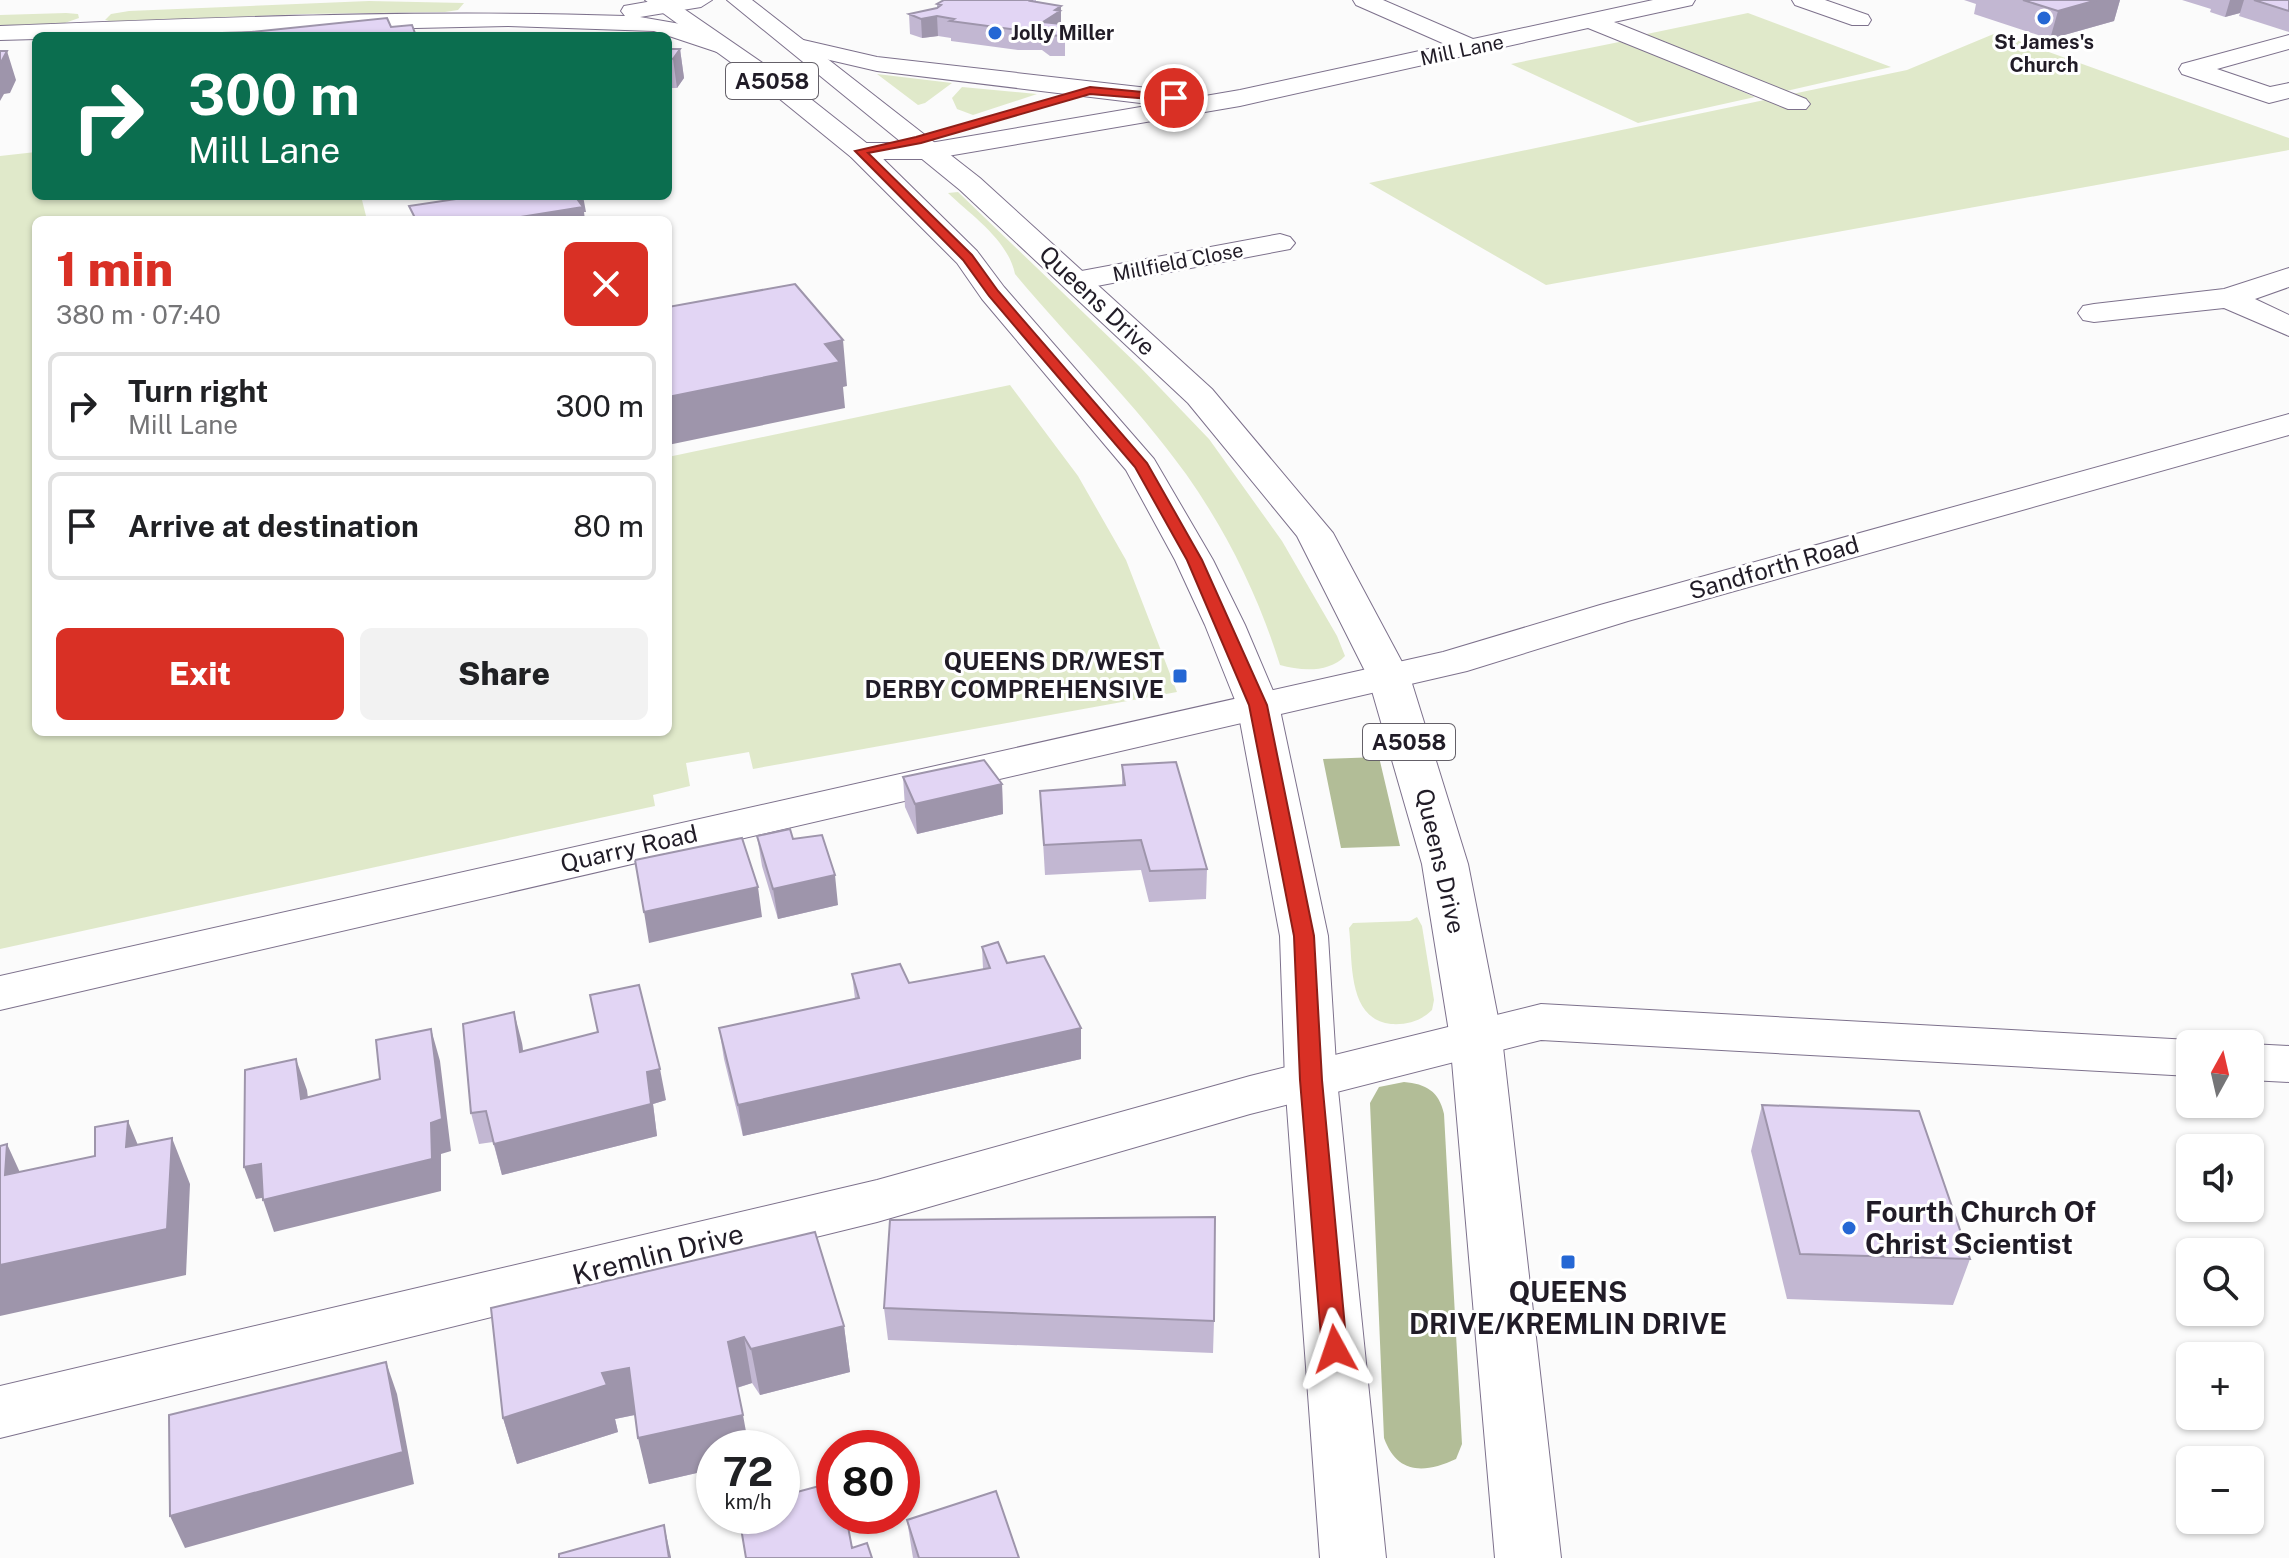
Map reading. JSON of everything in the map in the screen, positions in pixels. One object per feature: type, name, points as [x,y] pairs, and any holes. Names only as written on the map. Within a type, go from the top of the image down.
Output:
[{"type":"main road","points":[[508,19],[701,0]]},
{"type":"main road","name":"Queens Drive","points":[[738,0],[799,46],[899,140],[1076,281],[1200,396],[1314,533],[1389,677],[1445,864],[1476,1038],[1528,1558]]},
{"type":"main road","points":[[1364,0],[1473,48]]},
{"type":"main road","name":"Mill Lane","points":[[899,140],[1240,98],[1684,0]]},
{"type":"main road","points":[[1803,0],[1860,20]]},
{"type":"main road","points":[[14,10],[203,3]]},
{"type":"main road","name":"Queens Drive","points":[[662,4],[774,82],[899,140],[967,257],[993,293],[1142,466],[1194,560],[1258,705],[1304,936],[1311,1080],[1353,1558]]},
{"type":"main road","points":[[81,30],[101,8]]},
{"type":"main road","points":[[0,33],[295,22],[508,19],[654,24],[684,31],[720,46]]},
{"type":"main road","points":[[1593,22],[1797,104]]},
{"type":"main road","points":[[2289,42],[2191,69],[2269,95],[2289,90]]},
{"type":"main road","name":"Mill Lane","points":[[799,46],[877,64],[1090,90],[1174,98],[1240,98]]},
{"type":"main road","name":"Mill Lane","points":[[899,140],[1090,90]]},
{"type":"main road","name":"Millfield Close","points":[[1076,281],[1280,243]]},
{"type":"main road","points":[[2094,313],[2228,298],[2289,277]]},
{"type":"main road","points":[[2228,298],[2289,327]]},
{"type":"main road","name":"Sandforth Road","points":[[1258,705],[1453,662],[1629,608],[2289,424]]},
{"type":"main road","name":"Quarry Road","points":[[0,993],[1258,705]]},
{"type":"main road","name":"Kremlin Drive","points":[[0,1412],[877,1201],[1311,1080],[1541,1022],[2176,1057]]},
{"type":"main road","points":[[2264,1063],[2289,1064]]},
{"type":"green space","points":[[369,1],[464,3],[458,10],[445,12],[303,14],[117,23],[105,20],[111,14],[129,11]]},
{"type":"green space","points":[[1748,13],[1891,67],[1782,92],[1642,35]]},
{"type":"green space","points":[[78,14],[79,18],[62,24],[0,26],[0,15]]},
{"type":"green space","points":[[1996,33],[2289,138],[2289,150],[1546,285],[1369,183],[1907,70]]},
{"type":"green space","points":[[1624,41],[1755,97],[1638,123],[1511,64]]},
{"type":"green space","points":[[877,74],[952,83],[918,105]]},
{"type":"green space","points":[[962,87],[1037,94],[973,115],[957,109],[952,98]]},
{"type":"green space","points":[[32,152],[32,200],[362,200],[366,216],[32,216],[32,736],[672,736],[672,456],[1010,385],[1078,476],[1126,560],[1177,692],[753,769],[749,752],[686,763],[690,786],[653,795],[655,806],[0,949],[0,156]]},
{"type":"green space","points":[[958,192],[1139,366],[1209,439],[1282,541],[1337,636],[1345,656],[1338,662],[1314,669],[1280,665],[1240,566],[1186,474],[1124,397],[1015,274],[997,239],[948,193]]},
{"type":"green space","points":[[1379,757],[1400,846],[1341,848],[1323,759]]},
{"type":"green space","points":[[1417,917],[1422,926],[1434,1000],[1432,1010],[1408,1023],[1391,1024],[1377,1020],[1366,1012],[1355,987],[1349,928],[1353,923],[1410,921]]},
{"type":"green space","points":[[1404,1082],[1419,1085],[1435,1094],[1444,1114],[1462,1444],[1456,1459],[1423,1468],[1413,1468],[1396,1459],[1384,1438],[1370,1103],[1379,1087]]},
{"type":"building","points":[[944,0],[1033,0],[1061,6],[1055,10],[1060,11],[1043,22],[1061,24],[1065,35],[1050,36],[1042,30],[950,21],[954,19],[937,16],[921,19],[909,14],[937,8],[941,5],[937,4]]},
{"type":"building","points":[[2023,0],[2097,0],[2058,11]]},
{"type":"building","points":[[2254,0],[2289,0],[2289,11]]},
{"type":"building","points":[[387,18],[391,27],[412,25],[415,32],[252,32]]},
{"type":"building","points":[[672,49],[680,49],[673,59]]},
{"type":"building","points":[[0,51],[7,51],[0,64]]},
{"type":"building","points":[[449,200],[578,200],[583,207],[527,216],[414,216],[409,206]]},
{"type":"building","points":[[795,284],[843,340],[825,344],[840,362],[672,396],[672,306]]},
{"type":"building","points":[[984,760],[1002,784],[915,804],[903,777]]},
{"type":"building","points":[[1176,762],[1207,869],[1150,871],[1141,840],[1044,845],[1040,791],[1125,785],[1122,765]]},
{"type":"building","points":[[790,829],[793,839],[822,835],[835,875],[773,889],[757,836]]},
{"type":"building","points":[[742,838],[758,887],[644,912],[635,860]]},
{"type":"building","points":[[998,942],[1007,963],[1044,956],[1081,1028],[738,1105],[719,1028],[859,998],[852,974],[900,964],[909,983],[990,968],[982,947]]},
{"type":"building","points":[[639,985],[660,1069],[647,1072],[651,1104],[494,1144],[486,1111],[471,1113],[463,1024],[514,1012],[520,1052],[598,1032],[590,995]]},
{"type":"building","points":[[431,1029],[442,1119],[431,1123],[432,1159],[263,1200],[261,1164],[244,1167],[245,1070],[296,1059],[301,1099],[380,1079],[376,1040]]},
{"type":"building","points":[[1762,1105],[1919,1111],[1970,1259],[1800,1254]]},
{"type":"building","points":[[128,1121],[126,1147],[172,1138],[167,1229],[0,1265],[0,1146],[7,1144],[5,1175],[95,1156],[95,1127]]},
{"type":"building","points":[[1215,1217],[1214,1321],[884,1308],[890,1220]]},
{"type":"building","points":[[815,1232],[844,1326],[751,1349],[744,1337],[728,1342],[743,1415],[638,1438],[629,1368],[602,1373],[607,1385],[503,1418],[491,1308]]},
{"type":"building","points":[[386,1362],[403,1452],[170,1516],[169,1415]]},
{"type":"building","points":[[816,1487],[816,1534],[849,1534],[852,1548],[867,1543],[872,1558],[746,1558],[742,1534],[800,1534],[800,1491]]},
{"type":"building","points":[[996,1491],[1019,1558],[919,1558],[911,1534],[920,1534],[920,1516]]},
{"type":"building","points":[[664,1525],[669,1558],[559,1558],[559,1554]]},
{"type":"place","name":"St James's Church","points":[[2044,18]]},
{"type":"place","name":"Jolly Miller","points":[[995,33]]},
{"type":"place","name":"QUEENS DR/WEST DERBY COMPREHENSIVE","points":[[1180,676]]},
{"type":"place","name":"Fourth Church Of Christ Scientist","points":[[1849,1228]]},
{"type":"place","name":"QUEENS DRIVE/KREMLIN DRIVE","points":[[1568,1262]]},
{"type":"route","points":[[1174,98],[1090,90],[917,140],[860,151],[967,257],[993,293],[1142,466],[1194,560],[1258,705],[1304,936],[1311,1080],[1335,1349]]}]
